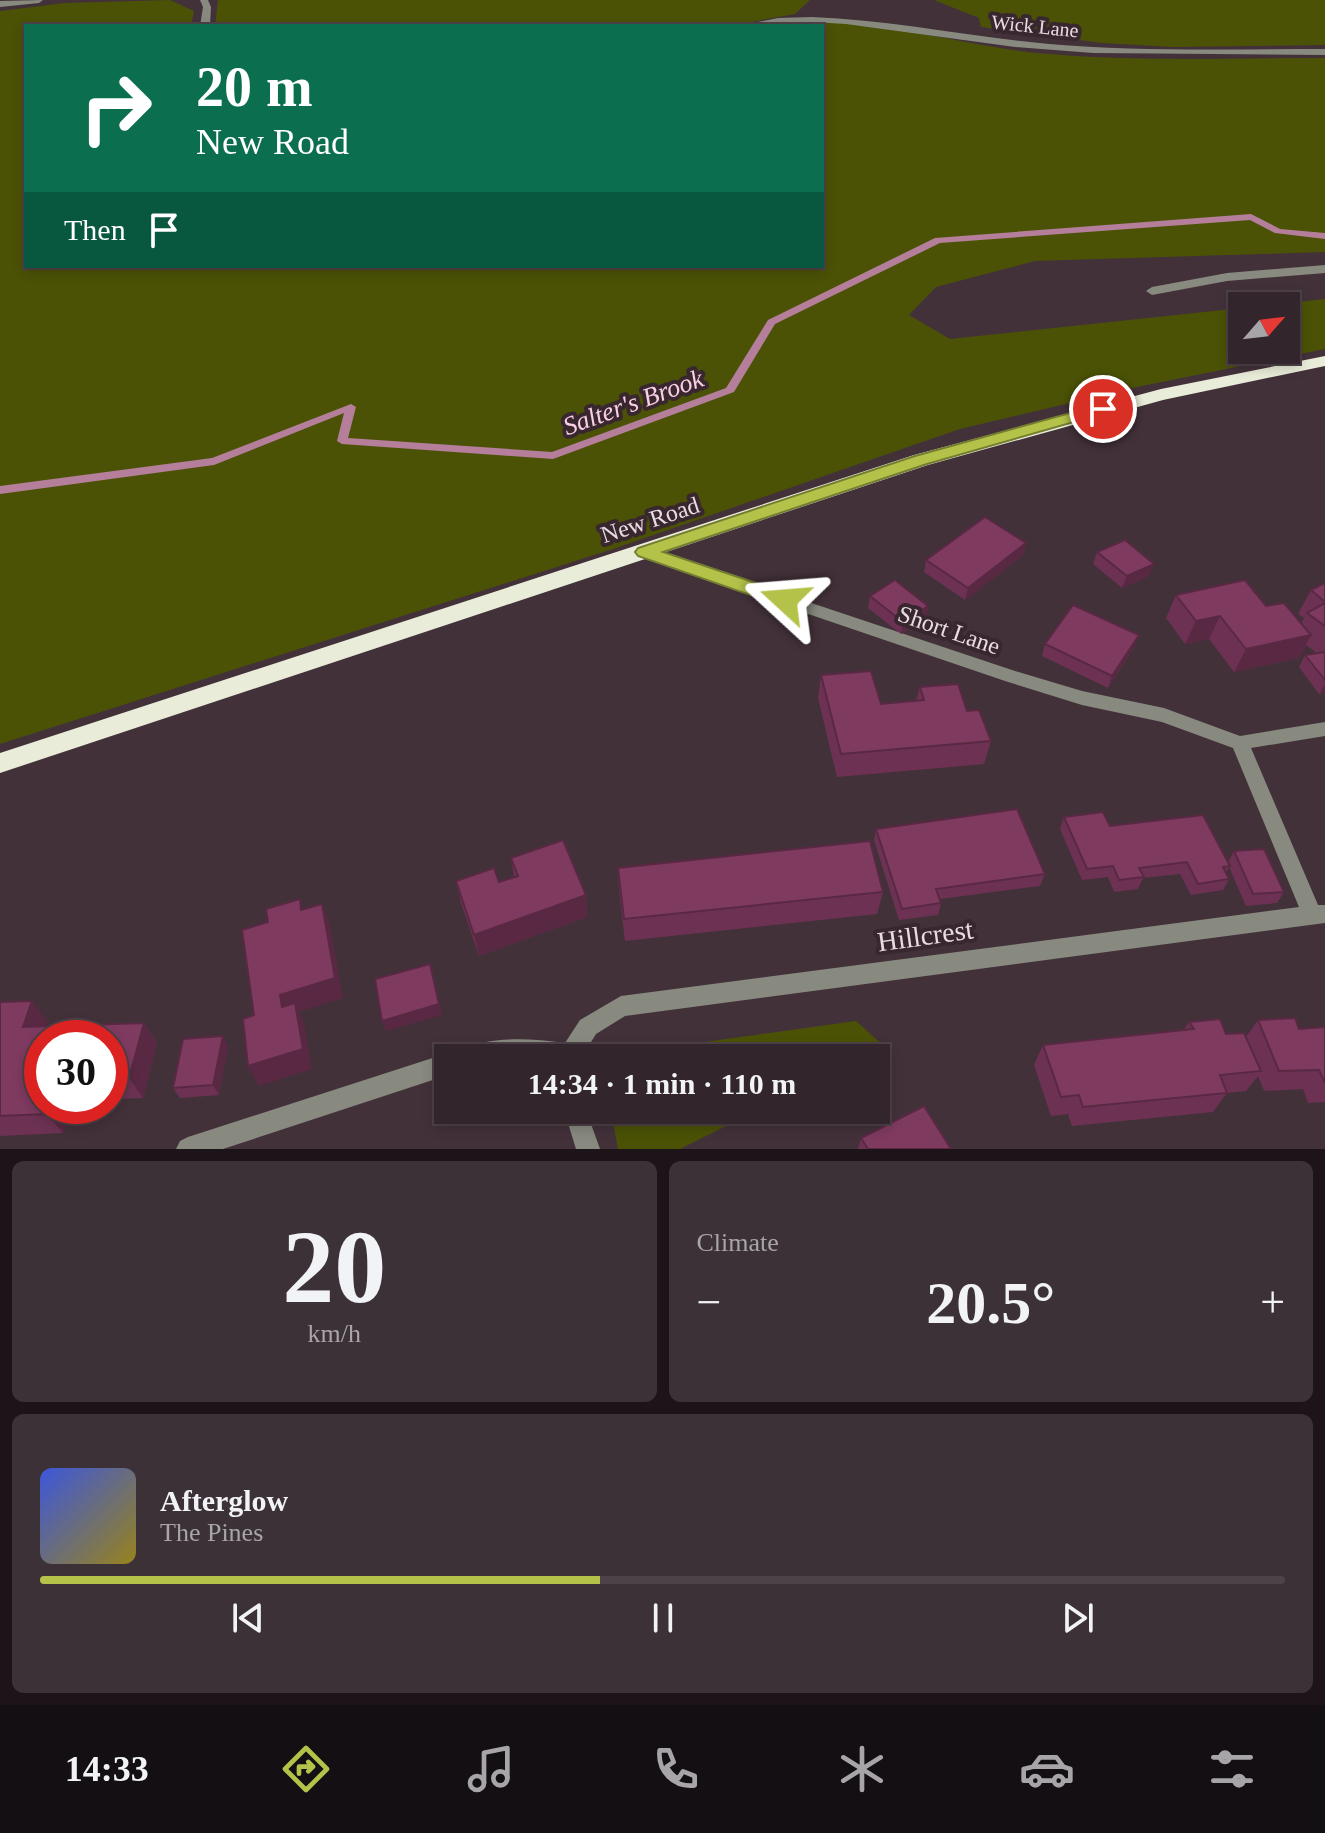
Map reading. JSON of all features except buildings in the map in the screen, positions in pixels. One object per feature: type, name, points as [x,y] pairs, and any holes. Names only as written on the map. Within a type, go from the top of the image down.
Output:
[{"type":"highway","name":"New Road","points":[[0,763],[1015,432],[1161,395],[1325,361]]},
{"type":"street","points":[[0,4],[39,0]]},
{"type":"street","points":[[204,0],[207,7],[205,24]]},
{"type":"street","name":"Wick Lane","points":[[754,24],[810,18],[877,23],[1013,44],[1103,51],[1174,54],[1325,52]]},
{"type":"street","points":[[1152,291],[1227,277],[1325,269]]},
{"type":"street","name":"Short Lane","points":[[644,552],[1011,676],[1082,698],[1164,715],[1240,743]]},
{"type":"street","points":[[1240,743],[1325,729]]},
{"type":"street","name":"Hillcrest","points":[[577,1044],[588,1027],[621,1006],[1319,914],[1240,743]]},
{"type":"street","points":[[188,1149],[434,1069]]},
{"type":"street","points":[[580,1124],[588,1149]]},
{"type":"green space","points":[[170,0],[194,11],[191,24],[24,24],[24,268],[824,268],[824,24],[785,24],[800,22],[867,25],[1006,49],[1073,56],[1325,58],[1325,252],[1035,261],[936,287],[909,315],[950,339],[1228,309],[1228,364],[1251,364],[960,429],[610,550],[0,744],[0,11],[65,3]]},
{"type":"green space","points":[[218,0],[810,0],[795,14],[740,24],[215,24]]},
{"type":"green space","points":[[934,0],[1325,0],[1325,45],[1172,47],[1102,43],[981,27],[979,18]]},
{"type":"green space","points":[[1325,299],[1325,349],[1300,354],[1300,302]]},
{"type":"green space","points":[[856,1021],[882,1044],[691,1044]]},
{"type":"green space","points":[[613,1124],[730,1124],[680,1149],[618,1149]]},
{"type":"waterway","name":"Salter's Brook","points":[[0,490],[214,461],[351,407],[342,441],[553,456],[730,390],[771,322],[938,240],[1251,217],[1278,231],[1325,236]]},
{"type":"route","points":[[785,600],[644,552],[921,460],[1103,409]]}]
